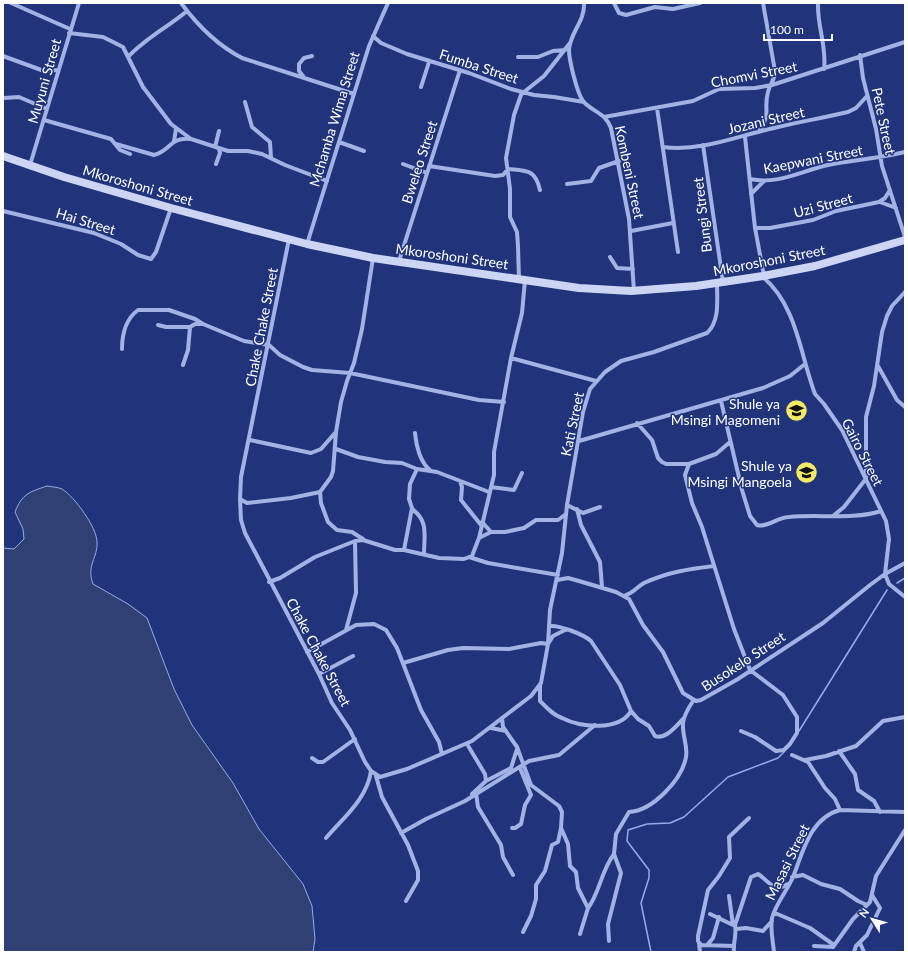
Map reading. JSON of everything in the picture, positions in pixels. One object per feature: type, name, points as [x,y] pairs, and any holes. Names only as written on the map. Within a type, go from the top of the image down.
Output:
[{"type":"street","points":[[11,3],[69,31],[111,40],[123,47],[143,87],[176,129],[190,139],[219,150],[257,152],[327,181]]},
{"type":"street","name":"Muyuni Street","points":[[30,165],[69,31],[79,3]]},
{"type":"street","points":[[181,3],[202,29],[226,50],[255,63],[354,94]]},
{"type":"street","name":"Mchamba Wima Street","points":[[308,244],[373,36],[388,3]]},
{"type":"street","points":[[373,258],[365,311],[350,373],[343,393],[336,432],[336,449],[331,477],[320,492],[321,503],[331,525],[337,530],[352,532],[363,540],[396,550],[404,550],[439,558],[460,559],[469,557],[474,554],[479,538],[494,475],[494,452],[511,358],[522,312],[522,280],[517,232],[510,217],[506,158],[508,140],[516,107],[523,92],[544,76],[571,42],[583,18],[584,3]]},
{"type":"street","points":[[614,3],[619,13],[626,15],[656,7],[673,9],[700,3]]},
{"type":"street","points":[[759,132],[767,120],[768,94],[775,79],[776,71],[763,3]]},
{"type":"street","points":[[818,3],[818,15],[826,56],[824,69]]},
{"type":"street","points":[[128,56],[144,42],[162,31],[187,11]]},
{"type":"street","name":"Fumba Street","points":[[373,36],[381,43],[429,62],[460,70],[523,92],[584,102]]},
{"type":"street","points":[[571,42],[569,49],[571,62],[580,96],[584,102]]},
{"type":"street","name":"Chomvi Street","points":[[604,116],[693,101],[719,89],[755,88],[772,85],[824,69],[860,55],[905,42]]},
{"type":"street","points":[[518,57],[538,57],[565,50]]},
{"type":"street","name":"Pete Street","points":[[860,55],[867,96],[876,129],[881,157],[905,239]]},
{"type":"street","points":[[3,56],[47,72],[55,80]]},
{"type":"street","points":[[303,77],[299,71],[299,64],[304,58],[312,56]]},
{"type":"street","points":[[421,87],[429,62]]},
{"type":"street","points":[[47,72],[58,70]]},
{"type":"street","name":"Bweleo Street","points":[[398,261],[460,70]]},
{"type":"street","name":"Jozani Street","points":[[663,147],[674,149],[704,146],[848,112],[856,108],[867,96]]},
{"type":"street","points":[[4,98],[19,97],[46,109]]},
{"type":"street","points":[[245,102],[252,127],[270,142],[271,158]]},
{"type":"street","name":"Kombeni Street","points":[[584,102],[604,116],[611,128],[619,161],[631,231],[634,291]]},
{"type":"street","points":[[657,108],[678,252]]},
{"type":"street","points":[[44,120],[111,139],[120,150],[130,154]]},
{"type":"street","points":[[174,141],[176,129]]},
{"type":"street","points":[[216,164],[219,150],[219,131]]},
{"type":"street","points":[[745,137],[755,228],[764,276]]},
{"type":"street","points":[[116,144],[154,155],[161,152],[180,138],[190,139]]},
{"type":"street","points":[[339,142],[364,151]]},
{"type":"street","name":"Bungi Street","points":[[704,146],[720,282]]},
{"type":"street","name":"Kaepwani Street","points":[[750,179],[764,181],[780,180],[827,165],[905,152]]},
{"type":"street","name":"Mkoroshoni Street","points":[[3,156],[92,186],[308,244],[373,258],[579,288],[634,291],[764,276],[815,266],[905,239]]},
{"type":"street","points":[[567,184],[591,181],[599,168],[619,161]]},
{"type":"street","points":[[403,164],[427,173]]},
{"type":"street","points":[[429,166],[495,176],[503,175],[508,170],[525,171],[533,173],[536,176],[540,190]]},
{"type":"street","points":[[751,194],[764,181]]},
{"type":"street","points":[[879,202],[885,198],[890,190]]},
{"type":"street","points":[[879,202],[896,208]]},
{"type":"street","name":"Uzi Street","points":[[755,228],[770,228],[806,221],[836,211],[879,202]]},
{"type":"street","name":"Hai Street","points":[[3,211],[94,233],[113,239],[144,258],[152,258],[156,252],[171,208]]},
{"type":"street","points":[[631,231],[673,223]]},
{"type":"street","name":"Chake Chake Street","points":[[290,239],[269,345],[258,385],[258,395],[250,440],[241,478],[241,520],[245,533],[269,582],[319,674],[332,703],[355,739],[359,752],[376,776]]},
{"type":"street","points":[[610,257],[617,268],[633,269]]},
{"type":"street","name":"Gairo Street","points":[[764,276],[779,294],[787,307],[815,394],[824,404],[842,430],[881,511],[888,531],[885,574]]},
{"type":"street","name":"Kati Street","points":[[558,575],[567,505],[586,400],[596,381],[605,372],[621,361],[654,352],[707,333],[712,328],[716,320],[720,282]]},
{"type":"street","points":[[833,516],[844,507],[866,481],[866,417],[887,316],[892,306],[905,292]]},
{"type":"street","points":[[122,349],[127,323],[138,310],[169,310],[195,319],[244,341],[269,345],[280,355],[303,367],[350,373],[479,400],[504,402]]},
{"type":"street","points":[[158,325],[166,327],[190,327],[194,324],[204,324]]},
{"type":"street","points":[[183,365],[188,354],[190,327]]},
{"type":"street","points":[[511,358],[596,381]]},
{"type":"street","points":[[578,441],[637,423],[721,401],[780,381],[790,376],[805,364]]},
{"type":"street","points":[[878,364],[897,400],[905,407]]},
{"type":"street","points":[[721,401],[745,500],[750,516],[757,525],[763,526],[787,517],[867,514],[881,511]]},
{"type":"street","points":[[637,423],[652,440],[658,458],[666,464],[689,464],[716,454],[730,442]]},
{"type":"street","points":[[250,440],[311,453],[321,449],[336,432]]},
{"type":"street","points":[[415,433],[416,448],[427,468],[489,492]]},
{"type":"street","points":[[336,449],[378,461],[402,463],[416,469],[432,471]]},
{"type":"street","points":[[689,464],[685,471],[692,503],[702,527],[734,629],[750,670],[783,695],[796,713],[798,727],[788,747],[777,751],[755,737],[741,731]]},
{"type":"street","points":[[404,550],[412,509],[409,499],[410,484],[416,469]]},
{"type":"street","points":[[491,487],[514,490],[522,473]]},
{"type":"street","points":[[460,481],[462,487],[462,502],[491,532]]},
{"type":"street","points":[[240,499],[246,503],[291,498],[320,492]]},
{"type":"street","points":[[567,505],[583,513],[600,507]]},
{"type":"street","points":[[412,509],[424,522],[424,554]]},
{"type":"street","points":[[577,509],[581,525],[600,562],[602,587]]},
{"type":"street","points":[[479,538],[491,532],[505,532],[524,528],[536,520],[558,520],[567,512]]},
{"type":"street","points":[[269,582],[280,578],[315,557],[355,541],[363,540]]},
{"type":"street","points":[[346,630],[356,593],[355,541]]},
{"type":"street","points":[[469,557],[488,563],[497,563],[558,575],[550,606],[548,644],[539,690],[540,701],[550,711],[571,722],[595,725],[619,721],[631,711]]},
{"type":"street","name":"Busokelo Street","points":[[626,596],[631,601],[643,625],[662,652],[684,693],[693,701],[704,699],[738,680],[750,670],[831,617],[885,574],[905,563]]},
{"type":"street","points":[[557,580],[568,578],[602,587],[626,596],[639,586],[660,577],[687,568],[714,566]]},
{"type":"street","points":[[885,574],[889,584],[905,597]]},
{"type":"street","points":[[306,652],[346,630],[364,624],[380,626],[391,637],[403,663],[421,710],[439,742],[442,754]]},
{"type":"street","points":[[550,626],[556,625],[565,630],[585,636],[594,644],[620,685],[631,711],[658,737],[669,732],[684,718]]},
{"type":"street","points":[[548,644],[553,636],[565,630]]},
{"type":"street","points":[[403,663],[448,650],[464,648],[509,649],[542,643],[548,644]]},
{"type":"street","points":[[319,674],[353,656]]},
{"type":"street","points":[[376,776],[382,778],[467,744],[491,728],[531,696],[541,683]]},
{"type":"street","points":[[580,934],[588,908],[595,898],[603,872],[614,854],[616,834],[626,814],[640,810],[656,801],[672,783],[682,767],[686,751],[683,724],[684,718],[693,701]]},
{"type":"street","points":[[805,760],[839,751],[860,743],[883,721],[905,717]]},
{"type":"street","points":[[502,718],[506,731],[517,747],[524,765],[531,795],[525,805],[521,824],[515,828],[512,828]]},
{"type":"street","points":[[401,833],[468,799],[520,768],[532,759],[540,760],[559,754],[595,725]]},
{"type":"street","points":[[491,728],[506,731]]},
{"type":"street","points":[[312,758],[318,762],[323,762],[355,739]]},
{"type":"street","points":[[467,744],[484,774],[486,781]]},
{"type":"street","points":[[468,799],[486,781],[511,768],[517,747]]},
{"type":"street","points":[[839,751],[855,774],[858,790],[874,801],[880,812]]},
{"type":"street","points":[[792,755],[805,760],[814,768],[824,788],[835,799],[840,810],[905,812]]},
{"type":"street","points":[[520,768],[529,784],[559,806],[562,812],[558,842],[552,845],[544,871],[536,885],[534,908],[523,932]]},
{"type":"street","points":[[326,838],[360,798],[370,781],[371,771]]},
{"type":"street","points":[[376,776],[382,797],[408,846],[419,876],[406,901]]},
{"type":"street","points":[[476,793],[478,807],[502,845],[503,857],[513,874]]},
{"type":"street","name":"Masasi Street","points":[[774,952],[772,921],[774,913],[789,884],[809,836],[830,813],[840,810]]},
{"type":"street","points":[[700,952],[698,936],[708,890],[730,858],[729,837],[749,818]]},
{"type":"street","points":[[561,828],[568,844],[570,866],[576,872],[578,888],[588,908]]},
{"type":"street","points":[[814,946],[834,946],[854,919],[867,905],[872,895],[876,876],[905,830]]},
{"type":"street","points":[[609,941],[608,924],[622,873],[614,854]]},
{"type":"street","points":[[735,927],[753,875],[758,874],[778,888],[782,888],[789,884]]},
{"type":"street","points":[[792,877],[803,876],[821,884],[840,889],[858,902],[867,905]]},
{"type":"street","points":[[854,952],[867,935],[880,908],[872,895]]},
{"type":"street","points":[[729,896],[735,927],[734,952]]},
{"type":"street","points":[[774,913],[810,928],[834,946]]},
{"type":"street","points":[[710,914],[719,917],[735,927],[763,931],[772,921]]},
{"type":"street","points":[[708,944],[713,938],[719,917]]},
{"type":"street","points":[[860,943],[864,952]]},
{"type":"street","points":[[700,944],[734,946]]},
{"type":"water","points":[[47,486],[62,489],[73,499],[84,513],[93,529],[97,542],[96,553],[91,567],[93,584],[128,604],[147,618],[174,689],[192,725],[233,783],[259,829],[303,884],[312,906],[315,939],[313,952],[3,952],[3,548],[14,549],[24,539],[23,529],[15,512],[20,501],[27,494]]},
{"type":"waterway","points":[[897,583],[905,578]]},
{"type":"waterway","points":[[799,731],[887,590]]},
{"type":"waterway","points":[[651,952],[641,903],[649,878],[649,870],[627,841],[628,830],[647,824],[670,823],[684,817],[728,777],[778,758],[784,752]]},
{"type":"place","name":"Shule ya Msingi Magomeni","points":[[796,411]]},
{"type":"place","name":"Shule ya Msingi Mangoela","points":[[807,473]]}]
